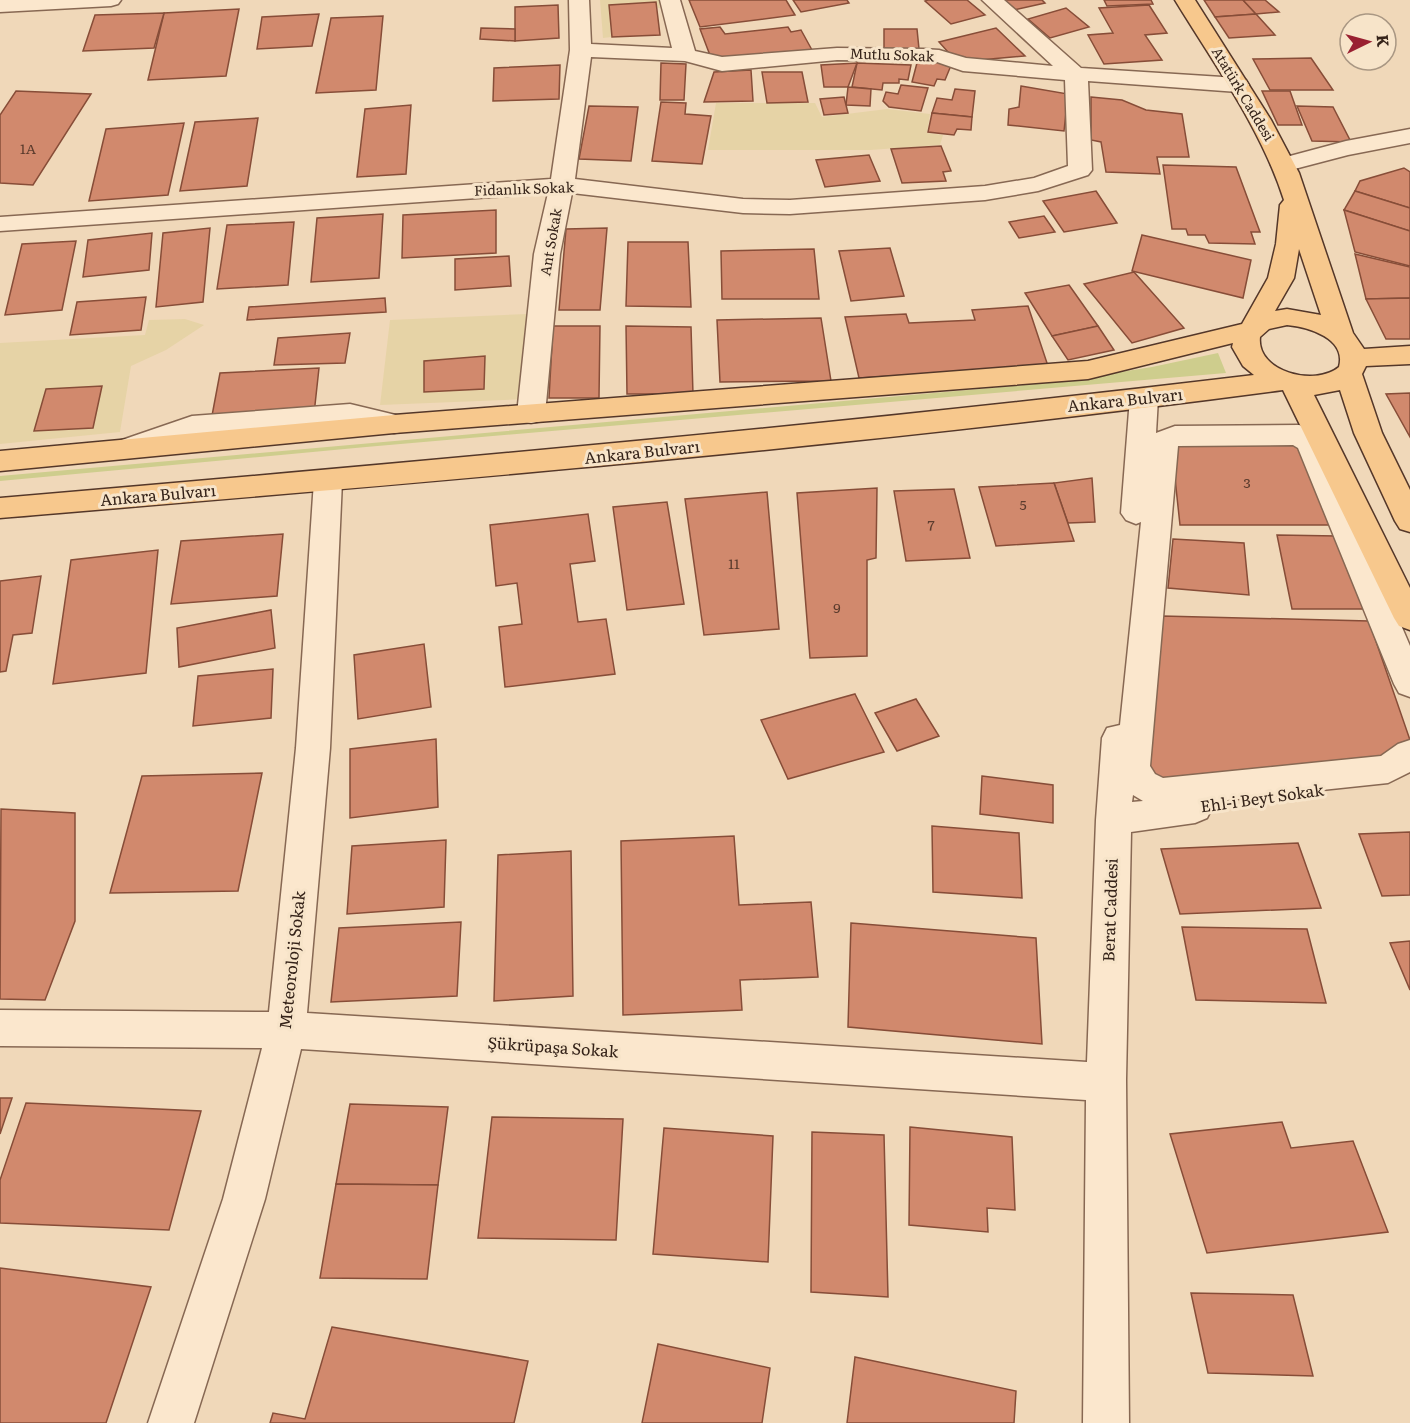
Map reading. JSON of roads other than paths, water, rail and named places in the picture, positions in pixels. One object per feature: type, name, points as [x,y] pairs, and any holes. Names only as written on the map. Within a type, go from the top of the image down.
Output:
[{"type":"main road","name":"Atatürk Caddesi","points":[[1185,0],[1238,84],[1283,165],[1340,334]]},
{"type":"main road","name":"Atatürk Caddesi","points":[[1252,328],[1281,278],[1288,244],[1293,192]]},
{"type":"main road","points":[[1410,355],[1352,366],[1340,381],[1327,385],[1289,383],[1266,373],[1254,363],[1246,352],[1244,341],[1252,328],[1270,318],[1306,319],[1340,334],[1350,345],[1352,366],[1368,433],[1410,521]]},
{"type":"main road","name":"Ankara Bulvarı","points":[[394,424],[1088,369],[1252,328]]},
{"type":"main road","name":"Ankara Bulvarı","points":[[0,508],[533,463],[1289,383]]},
{"type":"main road","points":[[1289,383],[1410,618]]},
{"type":"main road","points":[[0,461],[129,448]]},
{"type":"street","points":[[0,6],[38,2],[111,0]]},
{"type":"street","name":"Ant Sokak","points":[[531,414],[547,254],[562,185],[581,50],[579,0]]},
{"type":"street","points":[[670,0],[685,55]]},
{"type":"street","points":[[992,0],[1073,72]]},
{"type":"street","name":"Mutlu Sokak","points":[[581,50],[685,55],[722,64],[837,54],[923,55],[1002,69],[1238,84]]},
{"type":"street","name":"Fidanlık Sokak","points":[[0,224],[562,185],[743,206],[790,207],[985,193],[1038,184],[1080,170],[1078,85],[1073,72]]},
{"type":"street","points":[[1283,165],[1346,148],[1410,136]]},
{"type":"street","name":"Berat Caddesi","points":[[1106,1423],[1105,1082],[1113,820],[1144,398]]},
{"type":"street","points":[[129,448],[192,426],[350,413],[394,424]]},
{"type":"street","points":[[1410,684],[1310,443],[1299,435],[1175,436],[1164,440],[1133,767],[1143,784],[1159,793],[1388,769],[1410,754]]},
{"type":"street","name":"Meteoroloji Sokak","points":[[171,1423],[243,1199],[286,1030],[313,748],[327,481]]},
{"type":"street","name":"Ehl-i Beyt Sokak","points":[[1113,820],[1410,777]]},
{"type":"street","name":"Şükrüpaşa Sokak","points":[[0,1028],[286,1030],[1105,1082]]}]
